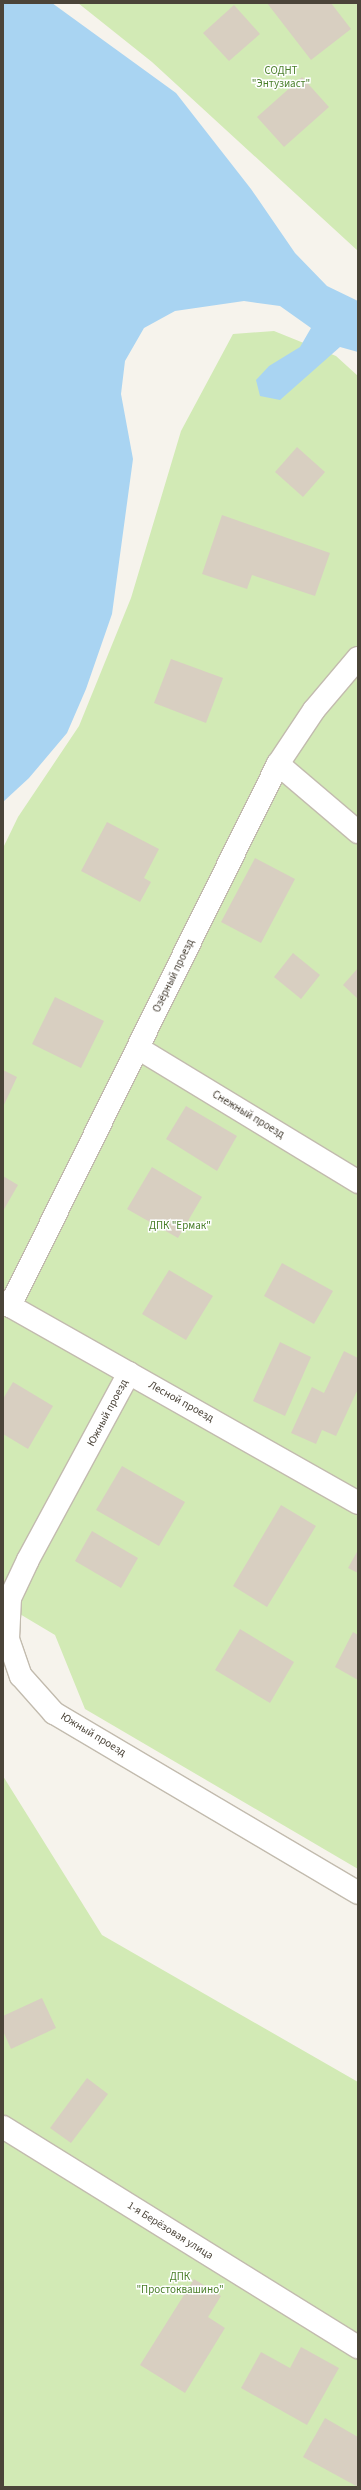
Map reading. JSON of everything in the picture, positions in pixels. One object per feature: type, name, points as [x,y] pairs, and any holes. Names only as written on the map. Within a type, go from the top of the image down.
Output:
[{"type":"street","name":"Озёрный проезд","points":[[7,1304],[138,1048],[278,764],[314,710],[358,658]]},
{"type":"street","points":[[278,764],[358,832]]},
{"type":"street","name":"Снежный проезд","points":[[138,1048],[358,1182]]},
{"type":"street","name":"Лесной проезд","points":[[7,1304],[358,1503]]},
{"type":"street","name":"Южный проезд","points":[[129,1373],[28,1560],[10,1598],[8,1639],[21,1676],[54,1712],[358,1893]]},
{"type":"street","name":"1-я Берёзовая улица","points":[[3,2127],[358,2347]]},
{"type":"green space","name":"СОДНТ \"Энтузиаст\"","points":[[78,3],[358,3],[358,251],[152,62]]},
{"type":"green space","name":"ДПК \"Ермак\"","points":[[274,331],[336,356],[358,376],[358,1869],[85,1709],[55,1635],[3,1604],[3,848],[18,817],[79,726],[131,598],[181,431],[233,334]]},
{"type":"green space","name":"ДПК \"Простоквашино\"","points":[[3,1776],[102,1935],[358,2082],[358,2487],[3,2487]]},
{"type":"water","points":[[3,3],[52,3],[176,93],[251,189],[295,253],[327,286],[358,301],[358,352],[340,347],[280,400],[260,396],[256,380],[269,366],[300,347],[311,328],[280,306],[244,301],[175,311],[144,328],[125,361],[121,394],[133,459],[112,614],[86,689],[67,733],[29,778],[3,802]]},
{"type":"building","points":[[267,3],[331,3],[351,29],[311,60]]},
{"type":"building","points":[[234,5],[260,34],[229,61],[203,33]]},
{"type":"building","points":[[302,77],[329,107],[284,147],[257,117]]},
{"type":"building","points":[[297,447],[325,472],[303,497],[275,472]]},
{"type":"building","points":[[222,515],[330,553],[315,596],[252,575],[247,589],[202,574]]},
{"type":"building","points":[[171,659],[223,678],[206,723],[154,703]]},
{"type":"building","points":[[107,822],[159,849],[144,878],[151,882],[140,902],[81,871]]},
{"type":"building","points":[[255,858],[295,879],[261,943],[221,922]]},
{"type":"building","points":[[293,953],[320,975],[301,999],[274,977]]},
{"type":"building","points":[[358,968],[358,999],[343,985]]},
{"type":"building","points":[[55,997],[104,1021],[81,1068],[32,1044]]},
{"type":"building","points":[[3,1070],[17,1077],[3,1107]]},
{"type":"building","points":[[186,1106],[237,1136],[217,1171],[166,1139]]},
{"type":"building","points":[[152,1167],[202,1197],[178,1238],[127,1209]]},
{"type":"building","points":[[3,1176],[18,1185],[3,1211]]},
{"type":"building","points":[[282,1263],[333,1291],[314,1324],[264,1296]]},
{"type":"building","points":[[169,1270],[213,1296],[186,1340],[142,1314]]},
{"type":"building","points":[[280,1342],[311,1357],[285,1416],[253,1401]]},
{"type":"building","points":[[344,1351],[358,1358],[358,1389],[336,1436],[322,1430],[316,1444],[291,1433],[312,1387],[324,1393]]},
{"type":"building","points":[[13,1382],[53,1406],[28,1449],[3,1434],[3,1399]]},
{"type":"building","points":[[122,1466],[185,1502],[159,1546],[96,1510]]},
{"type":"building","points":[[281,1505],[316,1526],[267,1607],[233,1586]]},
{"type":"building","points":[[92,1531],[138,1558],[121,1588],[75,1561]]},
{"type":"building","points":[[358,1550],[358,1573],[348,1568]]},
{"type":"building","points":[[240,1629],[294,1662],[270,1703],[215,1670]]},
{"type":"building","points":[[353,1632],[358,1635],[358,1680],[335,1667]]},
{"type":"building","points":[[42,1998],[56,2028],[11,2049],[3,2031],[3,2016]]},
{"type":"building","points":[[87,2078],[108,2094],[71,2143],[50,2128]]},
{"type":"building","points":[[194,2279],[221,2296],[208,2317],[225,2328],[185,2393],[140,2365]]},
{"type":"building","points":[[301,2347],[339,2368],[307,2425],[241,2388],[261,2352],[290,2368]]},
{"type":"building","points":[[325,2418],[358,2437],[358,2487],[303,2457]]}]
